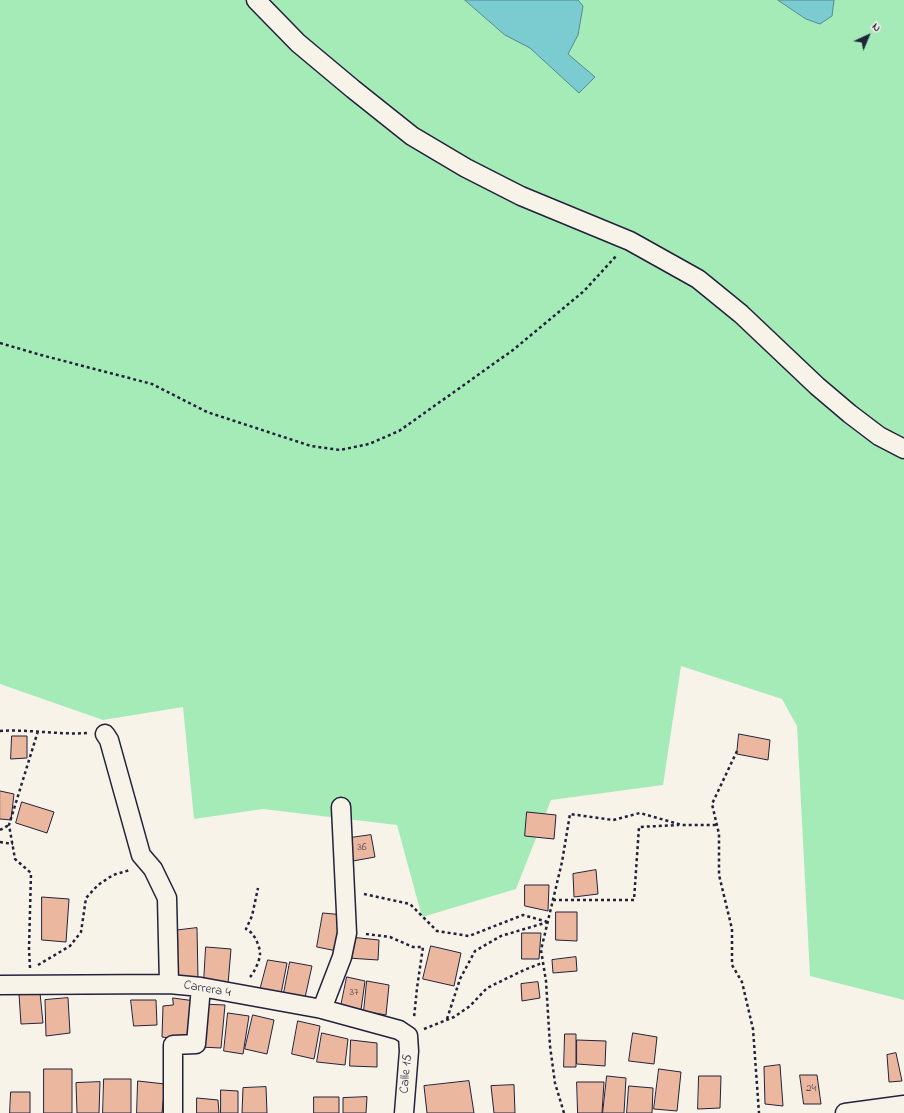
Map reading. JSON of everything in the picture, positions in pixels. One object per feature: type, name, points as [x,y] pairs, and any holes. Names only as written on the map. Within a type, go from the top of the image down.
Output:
[{"type":"street","points":[[256,0],[298,43],[412,136],[466,168],[521,196],[630,241],[698,279],[741,314],[850,414],[879,436],[904,449]]},
{"type":"street","points":[[105,734],[109,740],[141,855],[154,869],[168,898],[169,984]]},
{"type":"street","points":[[322,1009],[342,957],[347,933],[342,807]]},
{"type":"street","name":"Carrera 4","points":[[0,986],[169,984],[201,987],[322,1009],[399,1030],[408,1036]]},
{"type":"street","points":[[173,1113],[173,1045],[196,1044],[201,987]]},
{"type":"street","name":"Calle 15","points":[[404,1113],[409,1051],[408,1036]]},
{"type":"street","points":[[845,1113],[904,1105]]},
{"type":"path","points":[[0,343],[152,384],[207,412],[312,446],[340,450],[369,444],[399,431],[513,350],[584,291],[630,241]]},
{"type":"path","points":[[0,731],[16,730],[74,734],[97,732],[105,734]]},
{"type":"path","points":[[38,731],[9,825],[15,859],[30,873],[30,970],[70,946],[81,932],[86,898],[98,885],[113,875],[130,870],[154,869]]},
{"type":"path","points":[[737,751],[712,804],[719,834],[719,875],[732,929],[732,966],[742,982],[753,1029],[759,1113]]},
{"type":"path","points":[[564,1113],[555,1083],[550,1046],[546,981],[541,950],[562,862],[570,814],[613,820],[640,813],[682,825]]},
{"type":"path","points":[[0,830],[9,825]]},
{"type":"path","points":[[553,900],[634,900],[639,827],[717,825]]},
{"type":"path","points":[[0,842],[13,844]]},
{"type":"path","points":[[229,993],[236,990],[254,974],[260,954],[255,938],[250,930],[246,929],[252,916],[258,888]]},
{"type":"path","points":[[345,890],[410,904],[437,931],[443,932],[469,936],[523,915],[548,922]]},
{"type":"path","points":[[447,1020],[460,979],[475,950],[501,936],[548,922]]},
{"type":"path","points":[[347,933],[390,937],[413,947],[423,947],[414,1021],[408,1036]]},
{"type":"path","points":[[408,1036],[454,1017],[470,1006],[487,988],[542,963]]},
{"type":"green space","points":[[0,0],[778,0],[806,19],[832,16],[834,0],[904,0],[904,1000],[810,976],[797,726],[782,699],[681,666],[663,785],[551,800],[516,889],[422,917],[397,825],[263,809],[194,819],[183,707],[103,720],[0,684]]},
{"type":"water","points":[[465,0],[578,0],[583,6],[578,35],[568,54],[595,77],[579,93],[530,48],[505,35]]},
{"type":"water","points":[[778,0],[834,0],[832,16],[820,24],[806,19]]},
{"type":"building","points":[[739,734],[770,740],[768,760],[737,754]]},
{"type":"building","points":[[12,736],[27,736],[27,758],[11,759]]},
{"type":"building","points":[[0,791],[14,794],[11,820],[0,819]]},
{"type":"building","points":[[22,802],[54,812],[47,833],[16,823]]},
{"type":"building","points":[[527,812],[556,815],[554,839],[525,836]]},
{"type":"building","points":[[371,835],[375,857],[353,861],[350,838]]},
{"type":"building","points":[[596,870],[598,894],[574,897],[573,874]]},
{"type":"building","points":[[525,885],[549,885],[548,911],[525,906]]},
{"type":"building","points":[[42,897],[69,899],[66,942],[42,940]]},
{"type":"building","points":[[556,912],[577,912],[577,941],[556,940]]},
{"type":"building","points":[[323,913],[344,915],[342,952],[317,947]]},
{"type":"building","points":[[197,928],[198,979],[174,981],[172,931]]},
{"type":"building","points":[[522,933],[541,933],[539,959],[522,959]]},
{"type":"building","points":[[350,937],[379,940],[378,960],[348,958]]},
{"type":"building","points":[[431,946],[461,953],[454,986],[423,979]]},
{"type":"building","points":[[206,947],[231,949],[228,984],[204,982]]},
{"type":"building","points":[[576,957],[577,971],[553,973],[552,960]]},
{"type":"building","points":[[268,960],[287,963],[280,999],[259,994]]},
{"type":"building","points":[[290,962],[312,966],[304,1002],[283,998]]},
{"type":"building","points":[[347,977],[365,981],[361,1010],[341,1006]]},
{"type":"building","points":[[367,981],[389,985],[386,1015],[364,1011]]},
{"type":"building","points":[[538,982],[540,998],[522,1001],[521,984]]},
{"type":"building","points":[[40,993],[43,1023],[21,1024],[19,994]]},
{"type":"building","points":[[68,998],[70,1033],[46,1036],[45,1000]]},
{"type":"building","points":[[173,998],[195,1001],[195,1041],[162,1037],[163,1006],[173,1005]]},
{"type":"building","points":[[131,1000],[156,1000],[157,1025],[134,1026]]},
{"type":"building","points":[[201,1004],[225,1005],[221,1048],[199,1047]]},
{"type":"building","points":[[228,1013],[249,1016],[243,1054],[224,1051]]},
{"type":"building","points":[[253,1015],[274,1020],[267,1054],[245,1049]]},
{"type":"building","points":[[298,1021],[320,1026],[314,1059],[292,1054]]},
{"type":"building","points":[[322,1033],[348,1039],[345,1065],[317,1062]]},
{"type":"building","points":[[633,1033],[657,1037],[654,1064],[629,1061]]},
{"type":"building","points":[[565,1034],[576,1034],[576,1067],[564,1067]]},
{"type":"building","points":[[351,1040],[377,1043],[377,1067],[350,1066]]},
{"type":"building","points":[[577,1040],[606,1041],[605,1066],[577,1064]]},
{"type":"building","points":[[896,1053],[902,1081],[889,1082],[887,1055]]},
{"type":"building","points":[[780,1065],[783,1106],[765,1104],[764,1067]]},
{"type":"building","points":[[44,1069],[72,1069],[72,1113],[44,1113]]},
{"type":"building","points":[[659,1069],[681,1072],[677,1111],[654,1109]]},
{"type":"building","points":[[800,1075],[817,1075],[821,1104],[804,1104]]},
{"type":"building","points":[[607,1076],[626,1078],[624,1113],[603,1113]]},
{"type":"building","points":[[699,1076],[721,1076],[720,1108],[698,1109]]},
{"type":"building","points":[[104,1079],[131,1079],[131,1113],[103,1113]]},
{"type":"building","points":[[138,1081],[165,1084],[162,1113],[137,1113]]},
{"type":"building","points":[[469,1081],[474,1113],[427,1113],[424,1086]]},
{"type":"building","points":[[100,1082],[99,1113],[77,1113],[76,1083]]},
{"type":"building","points":[[577,1082],[604,1082],[602,1113],[578,1113]]},
{"type":"building","points":[[514,1085],[515,1113],[494,1113],[491,1086]]},
{"type":"building","points":[[629,1086],[653,1088],[652,1113],[627,1113]]},
{"type":"building","points":[[266,1087],[267,1113],[242,1113],[243,1088]]},
{"type":"building","points":[[221,1090],[238,1091],[238,1113],[221,1113]]},
{"type":"building","points":[[11,1092],[30,1092],[30,1113],[10,1113]]},
{"type":"building","points":[[314,1097],[339,1097],[339,1113],[314,1113]]},
{"type":"building","points":[[367,1097],[366,1113],[343,1113],[343,1098]]},
{"type":"building","points":[[197,1098],[218,1100],[219,1113],[197,1113]]}]
